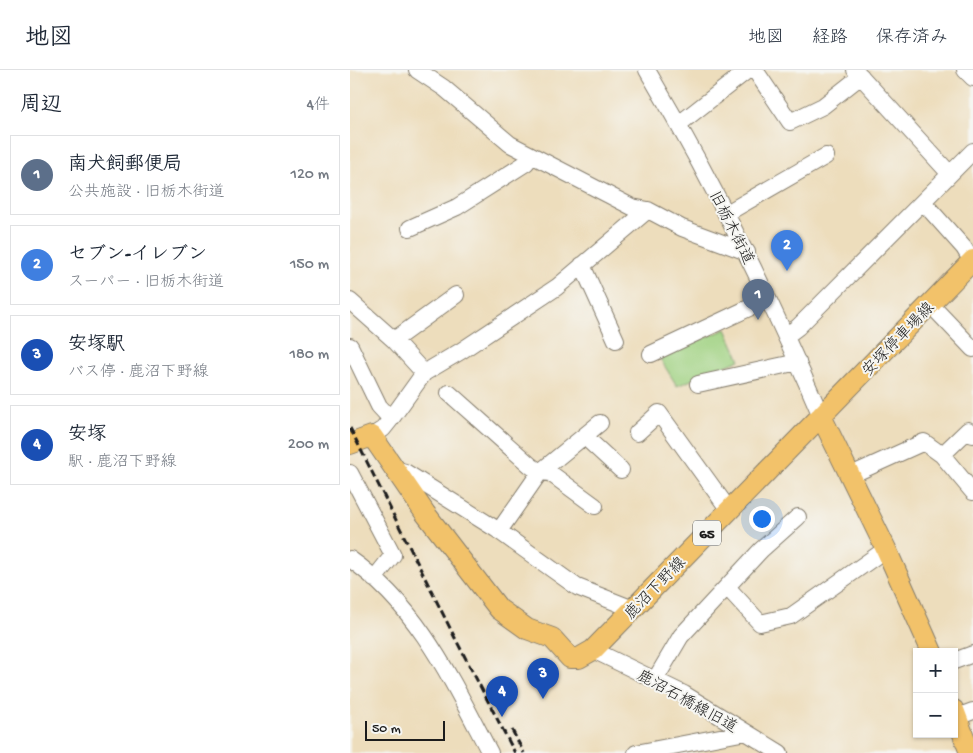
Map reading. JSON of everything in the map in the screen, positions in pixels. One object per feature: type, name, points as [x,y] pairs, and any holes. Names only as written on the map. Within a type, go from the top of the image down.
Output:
[{"type":"main road","name":"安塚停車場線","points":[[821,416],[972,262]]},
{"type":"main road","points":[[821,416],[886,549],[930,648]]},
{"type":"main road","name":"鹿沼下野線","points":[[372,436],[392,468],[499,610],[527,629],[552,638],[570,658],[579,658],[593,650],[634,609],[821,416]]},
{"type":"main road","points":[[350,444],[372,436]]},
{"type":"main road","points":[[961,712],[970,753]]},
{"type":"street","points":[[417,70],[444,88],[510,144],[531,157],[632,207],[648,210],[682,228],[747,252]]},
{"type":"street","name":"旧栃木街道","points":[[647,70],[679,124],[747,252],[821,416]]},
{"type":"street","points":[[679,124],[748,70]]},
{"type":"street","points":[[755,70],[790,122],[823,106],[858,73],[950,174]]},
{"type":"street","points":[[965,70],[973,78]]},
{"type":"street","points":[[786,336],[798,327],[973,151]]},
{"type":"street","points":[[727,213],[826,156]]},
{"type":"street","points":[[410,228],[458,207],[526,163],[531,157]]},
{"type":"street","points":[[923,202],[964,248],[972,262]]},
{"type":"street","points":[[372,436],[377,434],[392,419],[424,373],[461,352],[557,287],[648,210]]},
{"type":"street","points":[[582,265],[616,340]]},
{"type":"street","points":[[394,340],[456,295]]},
{"type":"street","points":[[651,354],[768,298]]},
{"type":"street","points":[[350,301],[394,340],[424,373]]},
{"type":"street","points":[[930,304],[973,349]]},
{"type":"street","points":[[350,346],[379,406],[392,419]]},
{"type":"street","points":[[698,384],[798,362]]},
{"type":"street","points":[[449,393],[540,472],[550,472],[595,506]]},
{"type":"street","points":[[637,433],[659,413],[729,510]]},
{"type":"street","points":[[499,531],[540,472],[600,423]]},
{"type":"street","points":[[942,455],[968,430],[973,435]]},
{"type":"street","points":[[584,436],[621,470]]},
{"type":"street","points":[[851,475],[924,442],[942,455],[973,492]]},
{"type":"street","points":[[392,468],[406,472],[499,531],[578,587],[634,609]]},
{"type":"street","points":[[350,473],[393,555],[374,578]]},
{"type":"street","points":[[655,680],[681,636],[761,550],[798,517]]},
{"type":"street","points":[[727,587],[760,624],[791,616],[886,549]]},
{"type":"street","points":[[350,559],[374,578],[410,614],[428,639],[490,753]]},
{"type":"street","name":"鹿沼石橋線旧道","points":[[593,650],[684,694],[780,753]]},
{"type":"street","points":[[958,660],[973,654]]},
{"type":"street","points":[[636,753],[746,732]]},
{"type":"green space","points":[[726,329],[740,360],[677,386],[659,357]]},
{"type":"railway","points":[[350,428],[515,753]]},
{"type":"railway","points":[[512,730],[524,753]]},
{"type":"place","name":"セブン-イレブン","points":[[787,271]]},
{"type":"place","name":"南犬飼郵便局","points":[[758,320]]},
{"type":"place","name":"安塚駅","points":[[543,699]]},
{"type":"place","name":"安塚","points":[[502,717]]}]
